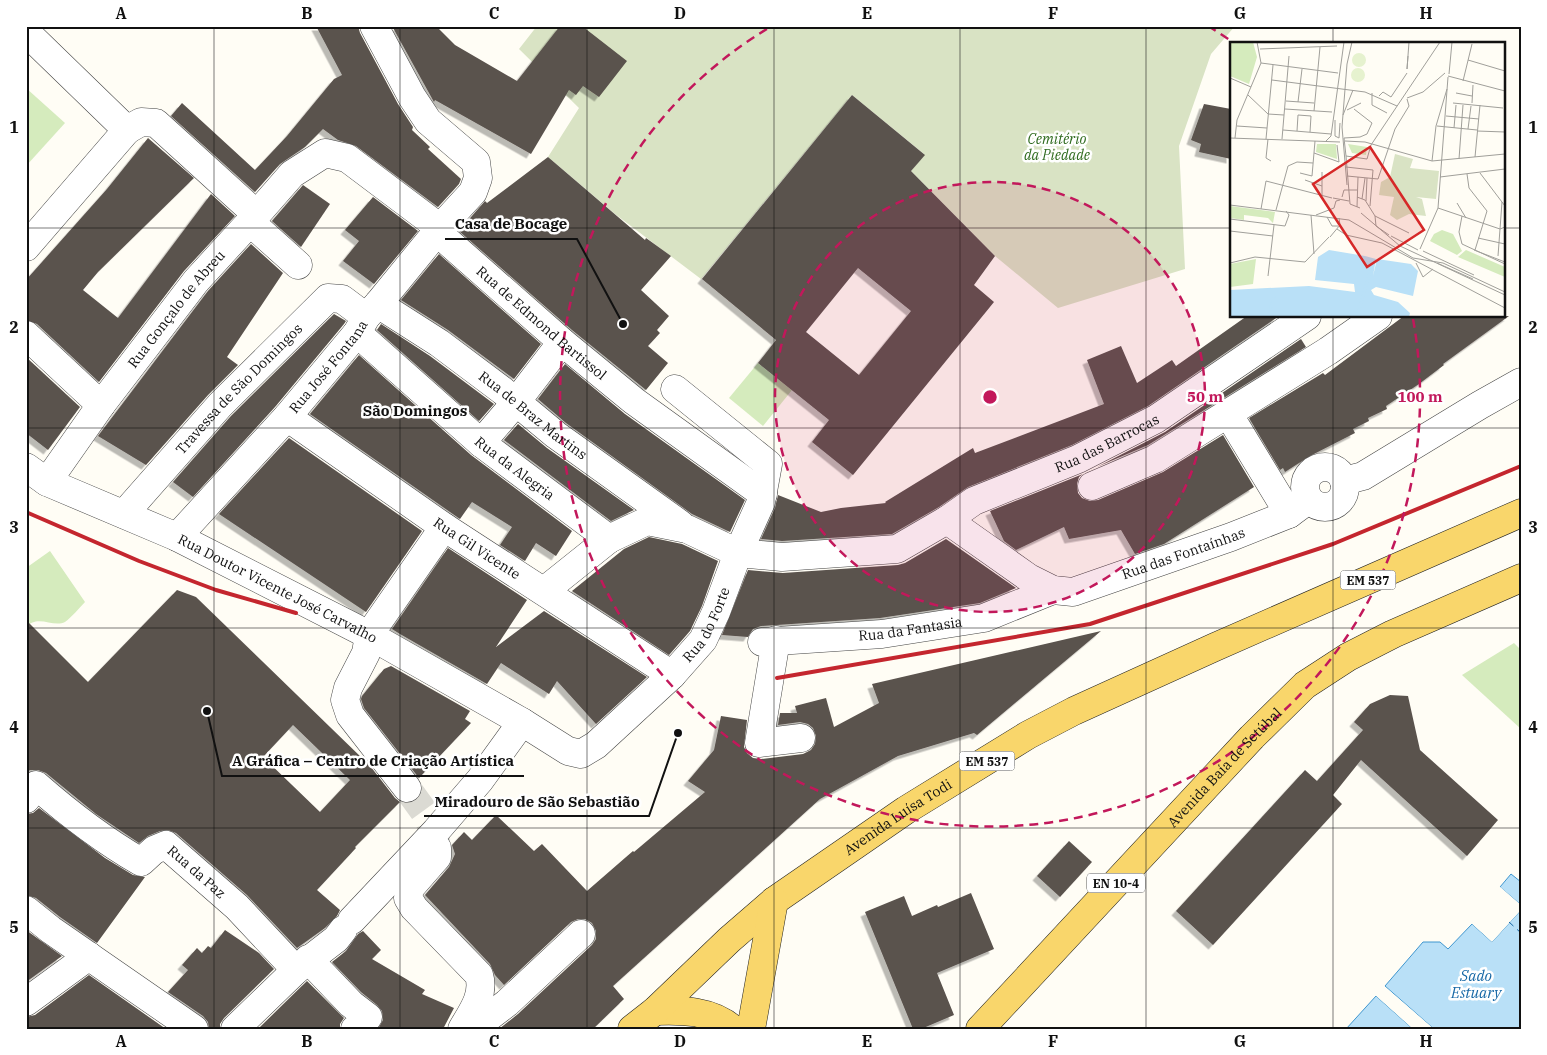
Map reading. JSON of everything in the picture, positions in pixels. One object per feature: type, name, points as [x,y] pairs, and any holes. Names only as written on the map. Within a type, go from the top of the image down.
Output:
[{"type":"main road","name":"Avenida Luísa Todi","points":[[632,1029],[655,1011],[774,901],[906,810],[1028,735],[1074,711],[1215,647],[1521,513]]},
{"type":"main road","name":"Avenida Baía de Setúbal","points":[[980,1029],[1252,737],[1305,685],[1348,657],[1393,634],[1521,578]]},
{"type":"main road","points":[[752,1029],[774,901]]},
{"type":"main road","points":[[655,1011],[681,1010],[706,1014],[733,1029]]},
{"type":"street","name":"Rua José Fontana","points":[[177,537],[287,417],[440,228],[473,192],[478,178],[476,162],[428,120],[412,97],[374,26]]},
{"type":"street","points":[[26,32],[128,130]]},
{"type":"street","points":[[26,247],[128,130],[141,122],[156,124],[253,218],[298,266]]},
{"type":"street","name":"Rua Gonçalo de Abreu","points":[[37,474],[101,405],[196,281],[292,174],[324,153]]},
{"type":"street","name":"Rua de Edmond Bartissol","points":[[324,153],[348,158],[440,228],[446,240],[562,342],[634,401],[763,494]]},
{"type":"street","name":"Travessa de São Domingos","points":[[124,514],[220,405],[328,298],[342,299],[367,318]]},
{"type":"street","name":"Rua de Braz Martins","points":[[367,318],[439,343],[556,435],[687,529]]},
{"type":"street","name":"Rua da Alegria","points":[[367,318],[481,443],[609,540]]},
{"type":"street","name":"Rua das Barrocas","points":[[738,553],[782,557],[897,549],[974,502],[1078,459],[1156,419],[1304,318]]},
{"type":"street","points":[[1092,486],[1156,459],[1328,352],[1375,318]]},
{"type":"street","points":[[26,335],[101,405]]},
{"type":"street","points":[[481,443],[516,402],[562,342]]},
{"type":"street","points":[[1229,414],[1298,507],[1305,494],[1306,480],[1315,469],[1328,467],[1335,470],[1344,480],[1364,476],[1521,382]]},
{"type":"street","name":"Rua do Forte","points":[[612,730],[672,675],[703,640],[716,612],[738,553],[762,502],[768,464],[675,389]]},
{"type":"street","name":"Rua Gil Vicente","points":[[287,417],[444,526],[672,675]]},
{"type":"street","name":"Rua Doutor Vicente José Carvalho","points":[[37,474],[177,537],[369,635],[522,722],[568,751],[581,754],[596,746],[612,730]]},
{"type":"street","name":"Rua das Fontaínhas","points":[[1053,590],[1073,592],[1202,548],[1298,507]]},
{"type":"street","points":[[947,520],[1029,578],[1053,590]]},
{"type":"street","points":[[544,591],[609,540],[647,522],[687,529],[738,553]]},
{"type":"street","points":[[407,788],[350,715],[345,700],[348,688],[366,653],[369,635],[444,526]]},
{"type":"street","name":"Rua da Fantasia","points":[[801,738],[759,744],[769,641],[882,634],[984,618],[1053,590]]},
{"type":"street","points":[[235,1029],[302,964],[344,930],[480,780],[522,722]]},
{"type":"street","name":"Rua da Paz","points":[[31,792],[73,817],[115,847],[142,862],[154,850],[166,846],[302,964]]},
{"type":"street","points":[[437,844],[438,857],[410,888],[408,898],[414,908],[479,975],[482,983],[481,992],[462,1029]]},
{"type":"street","points":[[26,910],[194,1029]]},
{"type":"street","points":[[473,1029],[507,1003],[580,934]]},
{"type":"street","points":[[26,1002],[89,956]]},
{"type":"street","points":[[302,964],[368,1017],[355,1029]]},
{"type":"green space","name":"Cemitério da Piedade","points":[[537,26],[1235,26],[1211,54],[1179,146],[1185,269],[1058,308],[995,256],[911,171],[924,154],[852,95],[701,279],[615,214],[548,157],[579,108],[519,49]]},
{"type":"green space","points":[[26,88],[65,123],[26,166]]},
{"type":"green space","points":[[758,363],[792,390],[763,426],[729,398]]},
{"type":"green space","points":[[50,551],[85,602],[65,622],[40,621],[31,623],[26,627],[26,568]]},
{"type":"green space","points":[[1514,643],[1521,650],[1521,729],[1462,675]]},
{"type":"water","points":[[1511,874],[1521,882],[1521,905],[1500,887]]},
{"type":"water","name":"Sado Estuary","points":[[1521,910],[1521,1029],[1434,1029],[1385,986],[1423,942],[1440,942],[1448,949],[1472,924],[1492,942]]},
{"type":"water","points":[[1376,996],[1413,1029],[1346,1029]]},
{"type":"pier","points":[[1498,885],[1521,905],[1521,910],[1492,942],[1470,922],[1473,922],[1492,939],[1519,908],[1498,889]]},
{"type":"pier","points":[[1383,985],[1434,1029],[1430,1029],[1383,988]]},
{"type":"pier","points":[[1374,994],[1377,994],[1416,1029],[1413,1029]]},
{"type":"building","points":[[316,26],[358,26],[398,104],[413,127],[412,130],[430,147],[428,149],[461,179],[459,184],[438,207],[356,146],[338,140],[323,129],[305,147],[280,164],[255,192],[171,116],[182,103],[255,170],[287,136],[334,79],[342,75]]},
{"type":"building","points":[[392,26],[436,26],[455,45],[517,81],[560,26],[582,26],[627,61],[599,97],[583,86],[576,95],[569,90],[531,154],[435,100],[434,102]]},
{"type":"building","points":[[852,95],[925,155],[911,171],[995,256],[974,285],[994,302],[853,475],[812,442],[829,420],[758,363],[776,340],[702,279]],"holes":[[[858,268],[911,311],[859,375],[806,332]]]},
{"type":"building","points":[[1204,104],[1230,109],[1230,159],[1199,152],[1201,144],[1191,140]]},
{"type":"building","points":[[148,138],[194,178],[98,272],[83,290],[118,318],[211,194],[235,216],[184,271],[99,382],[37,324],[26,320],[26,280],[107,189]]},
{"type":"building","points":[[548,157],[645,240],[646,238],[671,256],[641,290],[669,316],[657,330],[660,333],[648,346],[668,363],[646,390],[572,330],[459,231],[485,201],[487,203]]},
{"type":"building","points":[[303,185],[330,204],[301,247],[272,221]]},
{"type":"building","points":[[373,197],[418,231],[374,284],[343,261],[359,241],[345,230]]},
{"type":"building","points":[[251,244],[283,273],[227,357],[238,365],[208,395],[146,465],[98,436],[208,291]]},
{"type":"building","points":[[439,254],[541,344],[514,379],[448,330],[401,300]]},
{"type":"building","points":[[334,314],[346,321],[344,324],[275,407],[193,497],[173,482],[231,416]]},
{"type":"building","points":[[1504,316],[1509,316],[1419,384],[1386,406],[1387,409],[1368,418],[1369,421],[1353,429],[1355,433],[1310,456],[1285,472],[1283,468],[1280,470],[1249,418],[1323,373],[1325,375],[1401,318],[1504,318]]},
{"type":"building","points":[[1244,318],[1276,318],[1148,406],[1072,445],[968,487],[939,507],[892,534],[782,541],[761,539],[775,508],[778,495],[821,512],[886,503],[973,448],[975,453],[1104,404],[1087,360],[1121,346],[1137,383],[1172,360],[1176,366]]},
{"type":"building","points":[[381,324],[430,356],[494,404],[479,421],[377,330]]},
{"type":"building","points":[[1301,339],[1306,347],[1148,445],[1097,467],[1165,432]]},
{"type":"building","points":[[359,355],[471,455],[572,531],[556,556],[536,543],[525,561],[500,545],[512,527],[472,502],[460,519],[310,414]]},
{"type":"building","points":[[26,357],[80,407],[48,450],[26,433]]},
{"type":"building","points":[[565,364],[625,414],[745,500],[730,532],[692,514],[566,423],[538,399]]},
{"type":"building","points":[[518,424],[547,448],[634,510],[611,521],[504,440]]},
{"type":"building","points":[[1223,435],[1254,487],[1164,544],[1135,554],[1121,530],[1069,539],[1064,527],[1016,550],[1004,541],[990,511],[1083,474],[1079,477],[1077,484],[1078,493],[1082,498],[1090,501],[1098,500],[1163,472]]},
{"type":"building","points":[[289,438],[422,531],[366,612],[219,514]]},
{"type":"building","points":[[649,537],[682,544],[718,561],[702,606],[690,631],[669,655],[572,591],[624,549]]},
{"type":"building","points":[[946,539],[1016,588],[980,603],[880,618],[761,626],[753,629],[748,637],[722,635],[748,570],[783,573],[898,565],[905,563]]},
{"type":"building","points":[[448,548],[527,600],[496,647],[544,611],[647,677],[596,724],[557,681],[549,694],[501,663],[487,684],[392,629]]},
{"type":"building","points":[[177,590],[196,597],[364,760],[364,758],[400,802],[355,847],[317,890],[340,910],[337,916],[325,928],[297,948],[247,895],[176,833],[168,830],[160,831],[148,836],[139,843],[96,814],[46,773],[30,770],[26,773],[26,620],[88,682]],"holes":[[[293,725],[350,780],[320,812],[263,757]]]},
{"type":"building","points":[[1101,631],[977,735],[974,733],[898,756],[820,799],[613,986],[624,999],[593,1029],[499,1029],[518,1014],[592,945],[596,939],[596,931],[592,923],[585,919],[571,922],[504,985],[495,975],[490,964],[425,895],[449,867],[455,854],[452,845],[464,832],[472,840],[496,815],[534,851],[542,844],[587,891],[705,792],[688,781],[714,750],[721,716],[747,720],[744,747],[753,758],[761,759],[803,754],[811,750],[815,744],[816,736],[813,728],[808,724],[800,722],[778,725],[780,713],[797,713],[795,706],[826,698],[834,727],[879,703],[872,684]]},
{"type":"building","points":[[391,666],[470,711],[465,719],[471,723],[419,778],[364,708],[361,699],[384,669]]},
{"type":"building","points":[[1390,695],[1408,696],[1420,750],[1498,820],[1467,856],[1361,760],[1333,795],[1342,804],[1213,945],[1176,911],[1305,770],[1317,781],[1363,730],[1354,722],[1370,704]]},
{"type":"building","points":[[39,808],[105,858],[133,875],[145,877],[97,943],[36,898],[26,895],[26,814],[33,813]]},
{"type":"building","points":[[1069,841],[1092,862],[1060,897],[1037,876]]},
{"type":"building","points":[[971,893],[994,949],[937,973],[954,1015],[921,1029],[913,1029],[865,912],[904,896],[912,916]]},
{"type":"building","points":[[26,930],[62,956],[26,982]]},
{"type":"building","points":[[225,930],[259,953],[274,969],[224,1018],[220,1024],[220,1029],[209,1029],[208,1022],[203,1016],[168,992],[188,970],[182,965],[197,948],[202,953],[208,946],[211,948]]},
{"type":"building","points":[[363,931],[381,950],[372,959],[425,990],[422,994],[454,1008],[443,1029],[378,1029],[383,1020],[382,1011],[332,962],[346,951],[358,934]]},
{"type":"building","points":[[89,975],[166,1029],[26,1029],[26,1017],[35,1015]]},
{"type":"building","points":[[307,981],[344,1018],[340,1024],[340,1029],[258,1029]]},
{"type":"ferry route","points":[[1509,922],[1521,933]]},
{"type":"tunnel","points":[[407,788],[428,817],[437,844]]},
{"type":"railway","points":[[777,678],[1090,624],[1333,544],[1521,466]]},
{"type":"railway","points":[[26,512],[139,561],[216,590],[296,613]]},
{"type":"place","name":"Casa de Bocage","points":[[623,324]]},
{"type":"place","name":"A Gráfica – Centro de Criação Artística","points":[[207,711]]},
{"type":"place","name":"Miradouro de São Sebastião","points":[[678,733]]},
{"type":"district","name":"São Domingos","points":[[415,410]]}]
